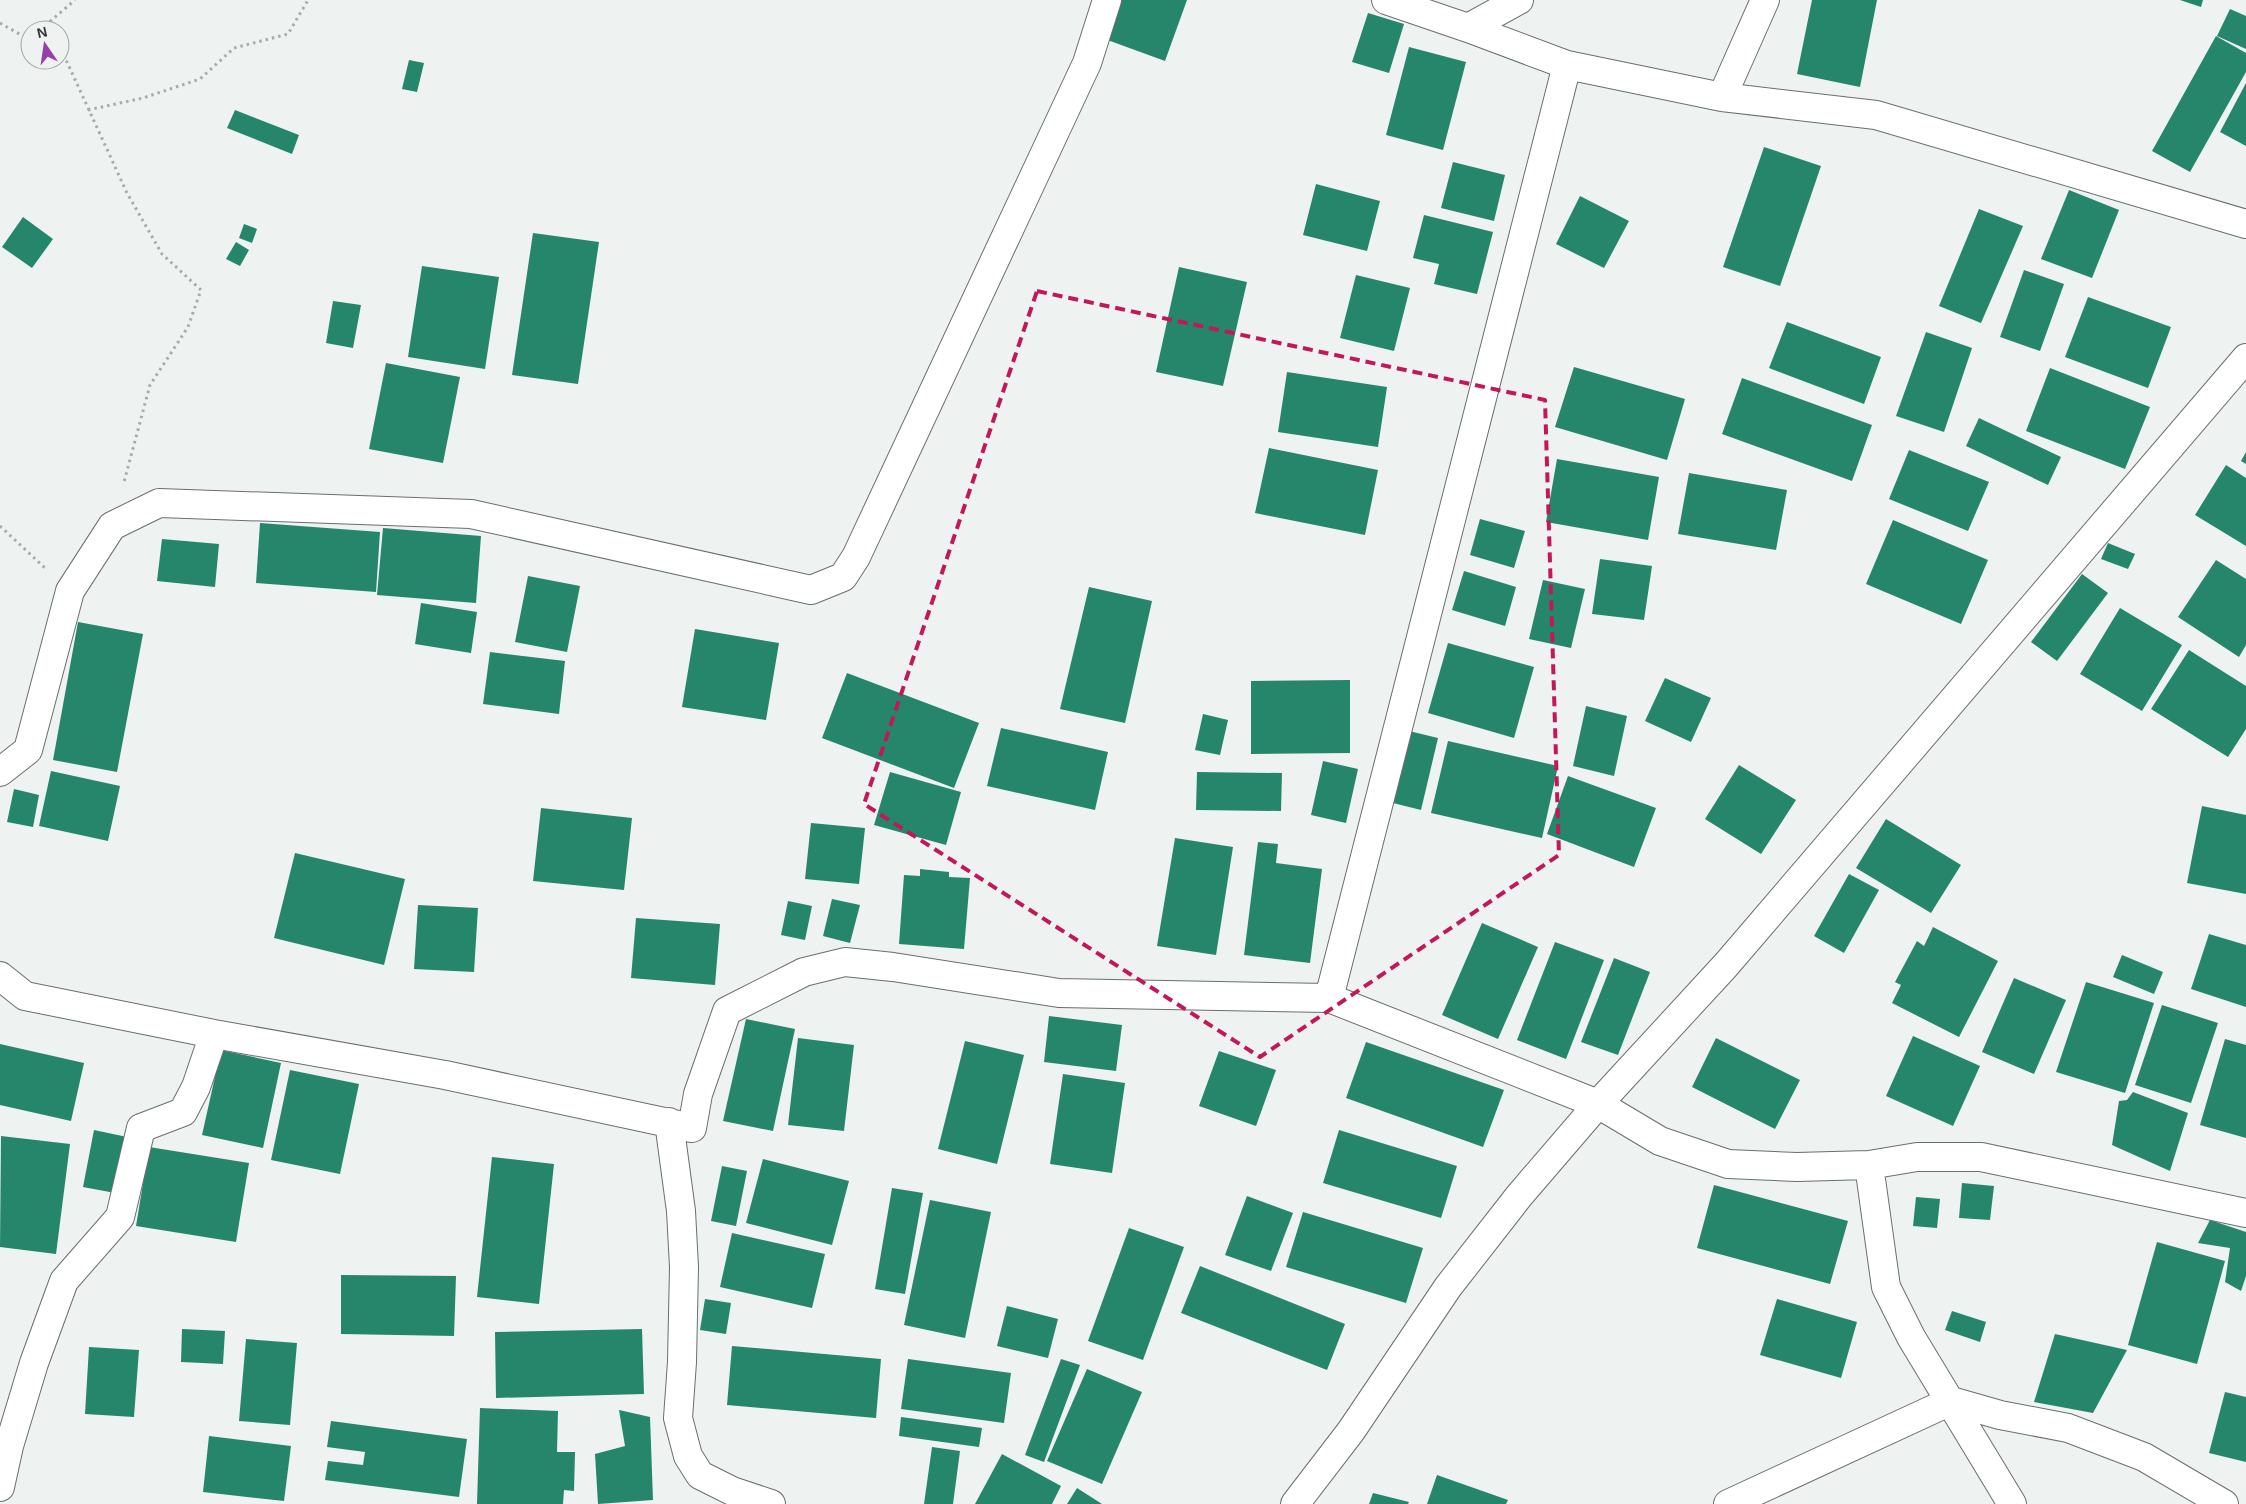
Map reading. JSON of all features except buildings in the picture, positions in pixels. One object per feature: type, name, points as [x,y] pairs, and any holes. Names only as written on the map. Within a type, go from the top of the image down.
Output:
[{"type":"street","points":[[0,772],[28,750],[70,591],[112,526],[159,503],[471,514],[811,590],[843,577],[856,557],[1088,63],[1107,0]]},
{"type":"street","points":[[1386,0],[1567,65],[1722,97],[1876,115],[2246,224]]},
{"type":"street","points":[[1468,28],[1519,0]]},
{"type":"street","points":[[1722,97],[1765,0]]},
{"type":"street","points":[[1329,998],[1567,65]]},
{"type":"street","points":[[1295,1504],[1351,1430],[1448,1287],[1519,1196],[1598,1104],[1726,965],[2246,358]]},
{"type":"street","points":[[0,976],[25,996],[214,1034],[381,1062],[692,1128],[698,1094],[727,1011],[804,972],[845,962],[894,967],[1058,994],[1329,998],[1598,1104],[1660,1141],[1728,1164],[1797,1167],[1869,1165],[1917,1157],[1981,1157],[2246,1213]]},
{"type":"street","points":[[0,1487],[9,1446],[34,1363],[64,1281],[120,1217],[141,1128],[183,1112],[196,1087],[214,1034]]},
{"type":"street","points":[[669,1122],[681,1211],[684,1266],[682,1362],[678,1418],[688,1456],[700,1475],[732,1491],[771,1504]]},
{"type":"street","points":[[1869,1165],[1886,1287],[1911,1337],[2012,1504]]},
{"type":"street","points":[[1728,1504],[1951,1401],[2000,1415],[2068,1428],[2144,1457],[2224,1504]]},
{"type":"path","points":[[52,20],[75,0]]},
{"type":"path","points":[[88,110],[143,98],[200,79],[234,48],[288,34],[308,0]]},
{"type":"path","points":[[0,23],[20,34]]},
{"type":"path","points":[[70,69],[127,194],[162,254],[201,290],[188,327],[150,385],[112,526]]},
{"type":"path","points":[[0,526],[70,591]]},
{"type":"highlighted area","points":[[1037,291],[1545,400],[1559,855],[1260,1057],[864,804]]}]
